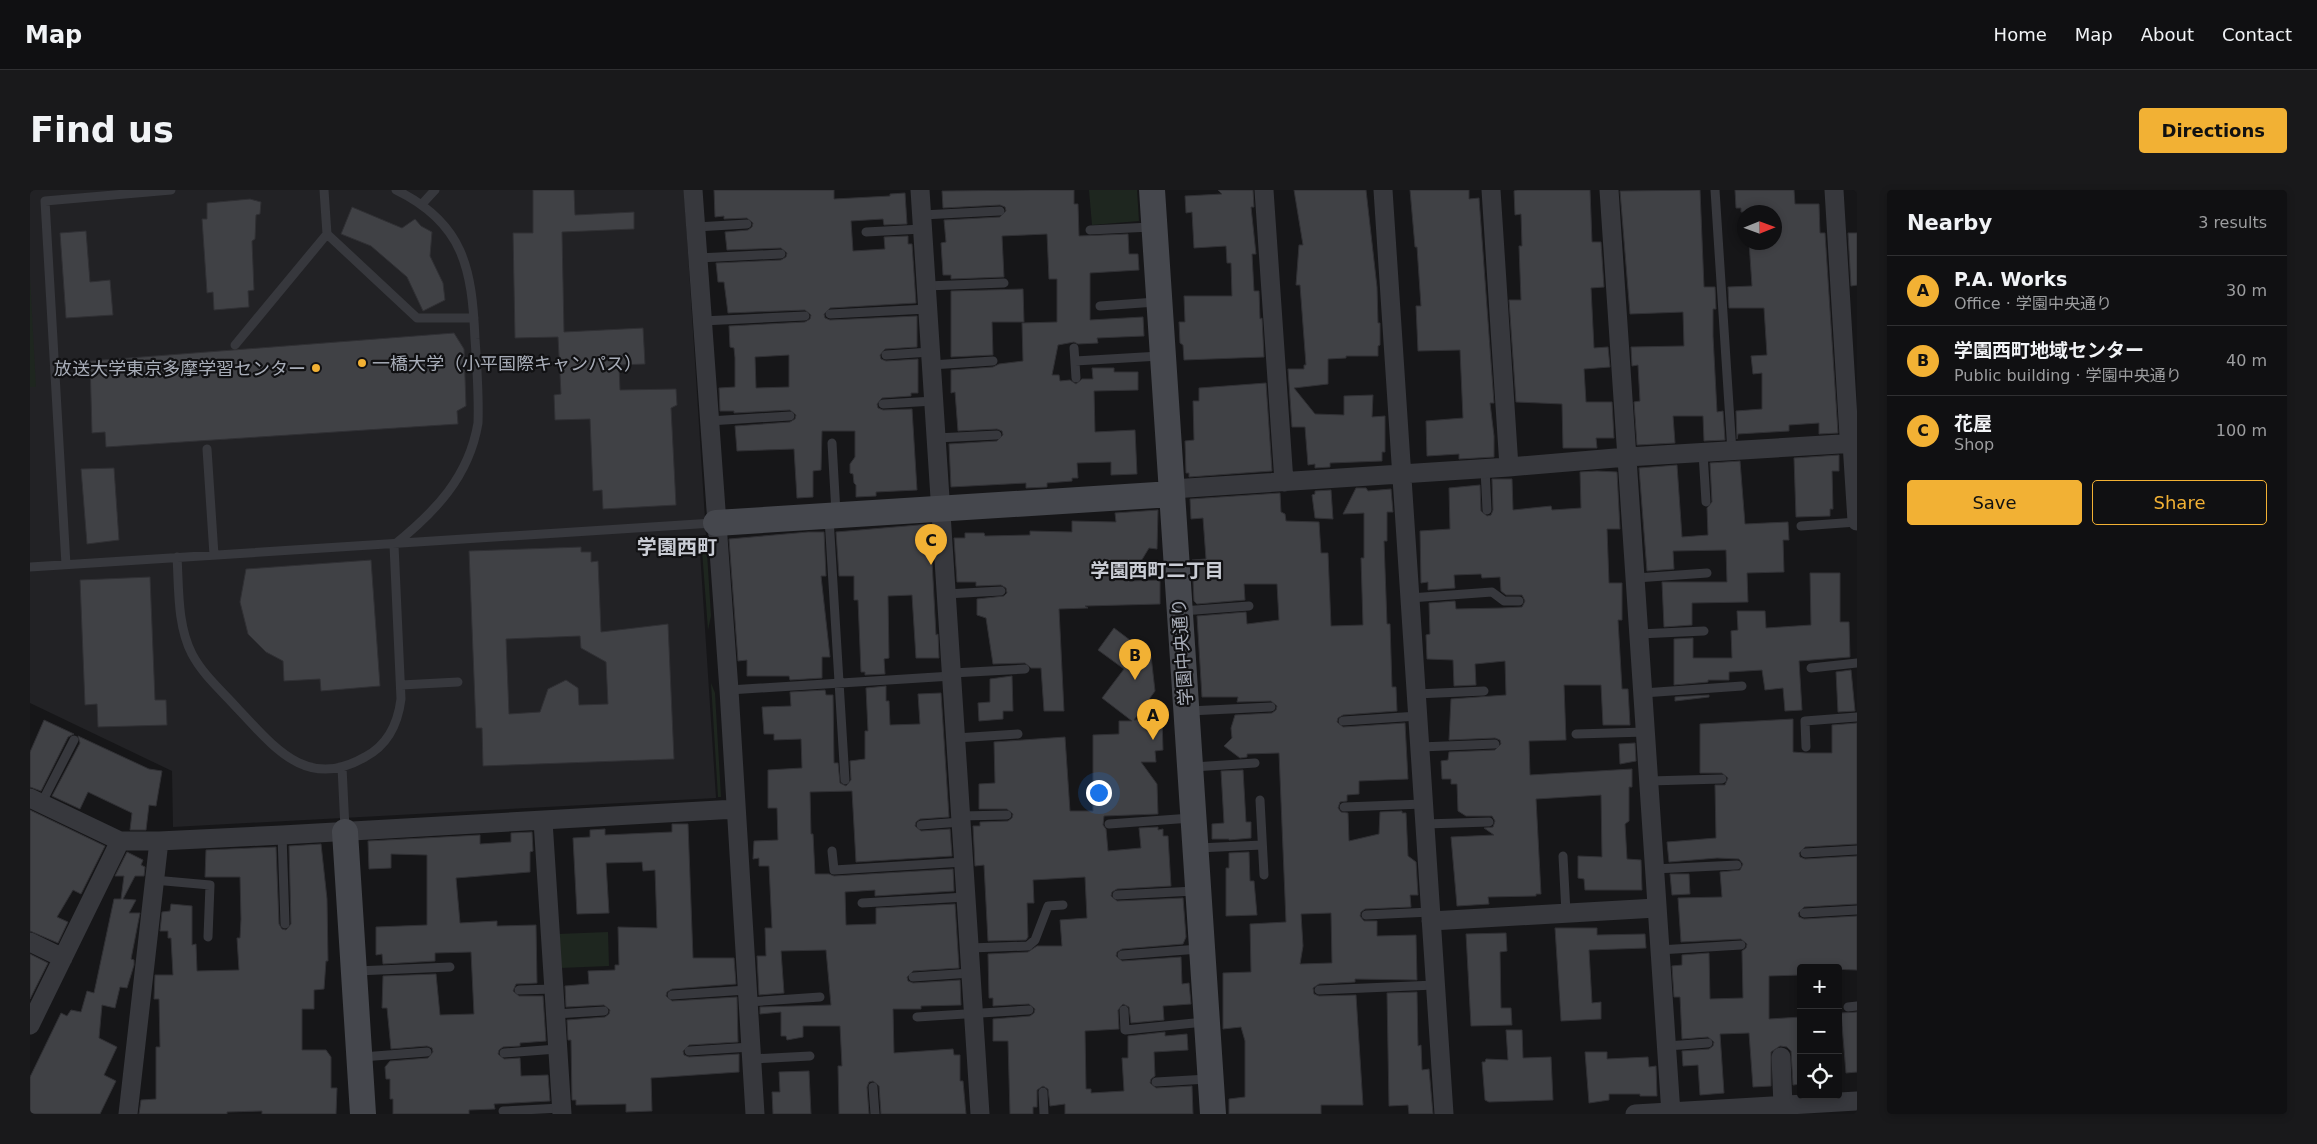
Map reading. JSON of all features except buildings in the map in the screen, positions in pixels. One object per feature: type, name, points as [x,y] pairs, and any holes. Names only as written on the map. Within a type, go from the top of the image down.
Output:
[{"type":"street","points":[[693,190],[729,690],[755,1114]]},
{"type":"street","points":[[920,190],[980,1114]]},
{"type":"street","name":"学園中央通り","points":[[1152,190],[1213,1114]]},
{"type":"street","points":[[1264,190],[1284,482]]},
{"type":"street","points":[[1382,190],[1444,1114]]},
{"type":"street","points":[[1491,190],[1509,468]]},
{"type":"street","points":[[1609,190],[1671,1113]]},
{"type":"street","points":[[1834,190],[1849,436],[1854,443],[1857,521]]},
{"type":"street","points":[[716,523],[1172,492],[1284,482],[1509,468],[1627,457],[1854,443]]},
{"type":"street","points":[[36,801],[120,841],[159,841],[345,832],[736,809]]},
{"type":"street","points":[[543,821],[561,1111]]},
{"type":"street","points":[[345,832],[363,1114]]},
{"type":"street","points":[[30,1024],[120,841]]},
{"type":"street","points":[[128,1114],[159,841]]},
{"type":"street","points":[[1431,916],[1566,913],[1656,908]]},
{"type":"street","points":[[30,942],[63,958]]},
{"type":"street","points":[[1781,1057],[1796,1108]]},
{"type":"street","points":[[1635,1114],[1796,1108],[1857,1101]]},
{"type":"lane","points":[[66,565],[45,201],[171,190]]},
{"type":"lane","points":[[324,190],[327,234],[417,318],[474,318]]},
{"type":"lane","points":[[394,545],[436,509],[460,477],[475,441],[478,423],[473,295],[464,258],[456,242],[432,212],[422,204],[396,190]]},
{"type":"lane","points":[[422,204],[435,190]]},
{"type":"lane","points":[[1715,190],[1732,452]]},
{"type":"lane","points":[[866,232],[1000,211]]},
{"type":"lane","points":[[696,226],[747,224]]},
{"type":"lane","points":[[1090,230],[1154,226]]},
{"type":"lane","points":[[235,344],[327,234]]},
{"type":"lane","points":[[698,258],[781,254]]},
{"type":"lane","points":[[926,286],[1004,283]]},
{"type":"lane","points":[[1100,306],[1159,302]]},
{"type":"lane","points":[[830,314],[928,310]]},
{"type":"lane","points":[[702,322],[806,316]]},
{"type":"lane","points":[[1074,348],[1076,378]]},
{"type":"lane","points":[[886,355],[993,361]]},
{"type":"lane","points":[[1075,361],[1162,356]]},
{"type":"lane","points":[[883,404],[934,401]]},
{"type":"lane","points":[[709,421],[790,416]]},
{"type":"lane","points":[[936,438],[997,435]]},
{"type":"lane","points":[[832,443],[839,682],[845,780]]},
{"type":"lane","points":[[207,450],[214,555]]},
{"type":"lane","points":[[1703,453],[1706,502]]},
{"type":"lane","points":[[1485,469],[1487,510]]},
{"type":"lane","points":[[1801,526],[1857,521]]},
{"type":"lane","points":[[30,567],[716,523]]},
{"type":"lane","points":[[177,557],[184,635],[202,671],[274,747],[289,759],[314,767],[342,767],[371,754],[387,738],[400,711],[401,685],[394,545]]},
{"type":"lane","points":[[1636,578],[1707,573]]},
{"type":"lane","points":[[946,594],[1002,591]]},
{"type":"lane","points":[[1410,598],[1492,592],[1504,601],[1519,601]]},
{"type":"lane","points":[[1180,612],[1249,606]]},
{"type":"lane","points":[[1639,634],[1704,631]]},
{"type":"lane","points":[[1811,668],[1857,663]]},
{"type":"lane","points":[[729,690],[1025,669]]},
{"type":"lane","points":[[401,685],[458,682]]},
{"type":"lane","points":[[1643,692],[1742,686]]},
{"type":"lane","points":[[1416,694],[1484,691]]},
{"type":"lane","points":[[1186,712],[1271,707]]},
{"type":"lane","points":[[1343,721],[1418,716]]},
{"type":"lane","points":[[1806,747],[1805,721],[1857,716]]},
{"type":"lane","points":[[1576,734],[1646,732]]},
{"type":"lane","points":[[956,738],[1018,734]]},
{"type":"lane","points":[[36,801],[74,740]]},
{"type":"lane","points":[[1420,746],[1495,744]]},
{"type":"lane","points":[[1190,767],[1254,763]]},
{"type":"lane","points":[[342,767],[345,832]]},
{"type":"lane","points":[[1649,782],[1722,779]]},
{"type":"lane","points":[[1260,800],[1264,875]]},
{"type":"lane","points":[[1344,807],[1423,804]]},
{"type":"lane","points":[[921,826],[961,819],[1007,815]]},
{"type":"lane","points":[[1109,824],[1193,818]]},
{"type":"lane","points":[[1425,824],[1489,822]]},
{"type":"lane","points":[[282,835],[285,924]]},
{"type":"lane","points":[[1195,848],[1262,845]]},
{"type":"lane","points":[[1804,853],[1857,850]]},
{"type":"lane","points":[[832,851],[834,870],[964,862]]},
{"type":"lane","points":[[1562,856],[1566,913]]},
{"type":"lane","points":[[1654,868],[1737,864]]},
{"type":"lane","points":[[154,880],[210,885],[208,937]]},
{"type":"lane","points":[[1117,895],[1198,891]]},
{"type":"lane","points":[[862,903],[966,897]]},
{"type":"lane","points":[[970,948],[1028,946],[1035,940],[1048,906],[1063,905]]},
{"type":"lane","points":[[1804,913],[1857,910]]},
{"type":"lane","points":[[1366,915],[1431,916]]},
{"type":"lane","points":[[1659,950],[1742,945]]},
{"type":"lane","points":[[1122,955],[1202,948]]},
{"type":"lane","points":[[354,971],[450,967]]},
{"type":"lane","points":[[913,977],[971,973]]},
{"type":"lane","points":[[1319,990],[1435,985]]},
{"type":"lane","points":[[519,990],[554,989]]},
{"type":"lane","points":[[672,995],[820,997]]},
{"type":"lane","points":[[917,1017],[1029,1010]]},
{"type":"lane","points":[[1124,1010],[1125,1030],[1207,1022]]},
{"type":"lane","points":[[555,1014],[604,1011]]},
{"type":"lane","points":[[1667,1046],[1708,1043]]},
{"type":"lane","points":[[504,1053],[557,1049]]},
{"type":"lane","points":[[689,1051],[810,1056]]},
{"type":"lane","points":[[359,1058],[427,1052]]},
{"type":"lane","points":[[1156,1082],[1210,1079]]},
{"type":"lane","points":[[873,1087],[875,1114]]},
{"type":"lane","points":[[1043,1092],[1044,1114]]},
{"type":"lane","points":[[503,1111],[561,1111]]},
{"type":"shaded area","name":"一橋大学（小平国際キャンパス）","points":[[30,190],[684,190],[706,535],[699,536],[716,798],[173,827],[172,771],[30,703]]},
{"type":"shaded area","points":[[1089,190],[1137,190],[1139,221],[1092,225]]},
{"type":"shaded area","points":[[30,277],[36,387],[30,387]]},
{"type":"shaded area","points":[[701,537],[706,537],[711,616],[708,630]]},
{"type":"shaded area","points":[[711,683],[715,693],[721,797],[718,797]]},
{"type":"shaded area","points":[[608,932],[609,966],[560,968],[558,934]]},
{"type":"place","name":"一橋大学（小平国際キャンパス）","points":[[362,363]]},
{"type":"place","name":"放送大学東京多摩学習センター","points":[[316,368]]},
{"type":"place","name":"花屋","points":[[931,565]]},
{"type":"place","name":"学園西町地域センター","points":[[1135,680]]},
{"type":"place","name":"P.A. Works","points":[[1153,740]]},
{"type":"district","name":"学園西町","points":[[677,547]]},
{"type":"district","name":"学園西町二丁目","points":[[1157,570]]}]
